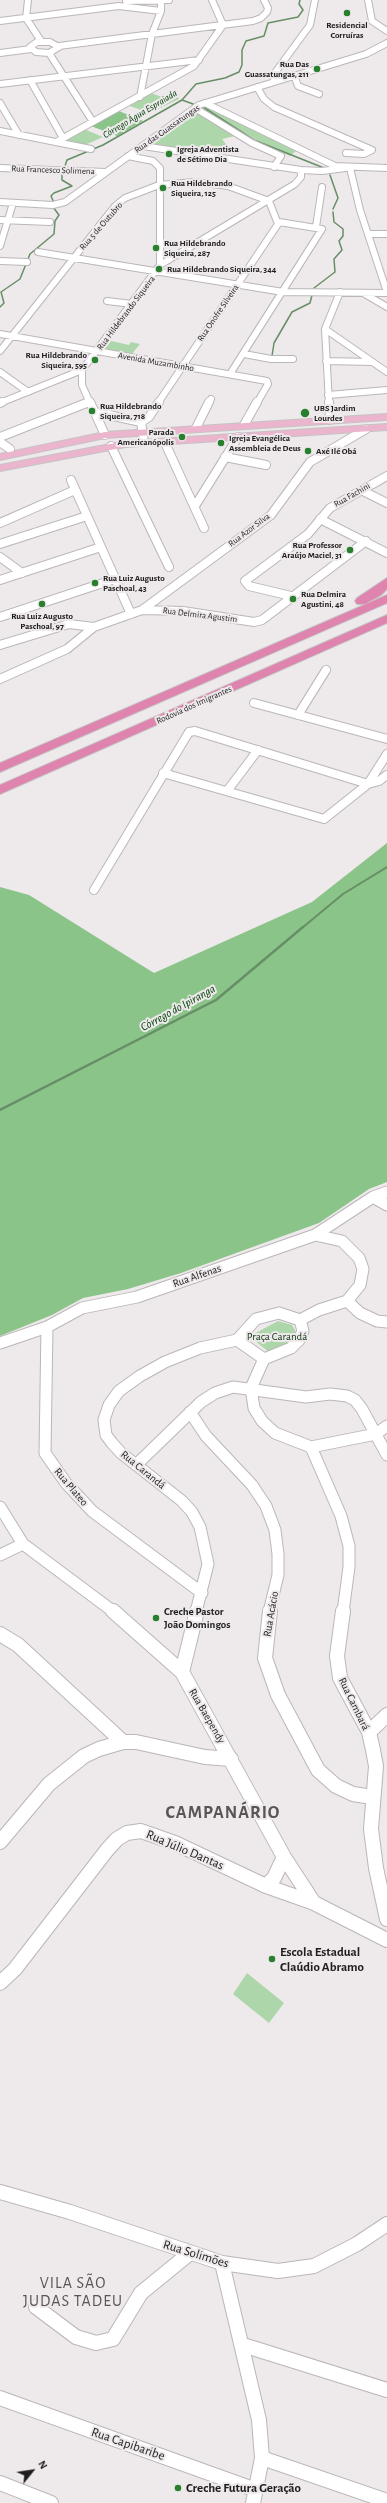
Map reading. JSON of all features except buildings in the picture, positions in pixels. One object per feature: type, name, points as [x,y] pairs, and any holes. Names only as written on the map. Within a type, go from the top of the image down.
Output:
[{"type":"highway","points":[[321,628],[340,612],[378,592],[387,582]]},
{"type":"highway","name":"Rodovia dos Imigrantes","points":[[0,768],[387,599]]},
{"type":"highway","name":"Rodovia dos Imigrantes","points":[[0,790],[387,619]]},
{"type":"main road","points":[[0,457],[141,427],[196,428],[387,417]]},
{"type":"main road","points":[[80,451],[144,442],[387,427]]},
{"type":"main road","points":[[0,468],[103,445],[105,435]]},
{"type":"street","points":[[28,0],[26,18],[41,42]]},
{"type":"street","points":[[107,0],[161,2],[169,0]]},
{"type":"street","points":[[212,0],[223,25]]},
{"type":"street","points":[[31,49],[34,44],[41,42],[50,42],[59,46],[223,25],[261,18],[268,8],[264,0]]},
{"type":"street","points":[[315,0],[310,25],[275,73],[260,86],[264,99],[274,107],[325,131],[372,150],[364,154],[346,152]]},
{"type":"street","points":[[368,0],[372,21],[384,30],[386,36],[385,44]]},
{"type":"street","points":[[119,1],[127,6]]},
{"type":"street","points":[[140,97],[152,34],[160,11],[161,2]]},
{"type":"street","points":[[0,21],[127,6],[160,11]]},
{"type":"street","points":[[61,139],[189,69],[199,60],[223,25]]},
{"type":"street","name":"Rua das Guassatungas","points":[[2,202],[60,204],[195,108],[205,103],[366,54],[385,44]]},
{"type":"street","points":[[0,53],[31,49],[36,52],[48,53],[58,49],[59,46]]},
{"type":"street","points":[[48,53],[65,76],[93,122]]},
{"type":"street","points":[[0,84],[199,60]]},
{"type":"street","points":[[275,73],[286,78]]},
{"type":"street","points":[[274,82],[275,73]]},
{"type":"street","points":[[294,75],[298,86],[320,94]]},
{"type":"street","points":[[30,80],[49,113],[48,115],[61,139]]},
{"type":"street","points":[[0,103],[19,134]]},
{"type":"street","points":[[205,103],[330,164],[348,168]]},
{"type":"street","points":[[195,108],[252,143],[281,156],[274,166]]},
{"type":"street","points":[[0,131],[61,139],[91,149]]},
{"type":"street","points":[[143,146],[301,170],[322,171],[348,168],[387,168]]},
{"type":"street","name":"Rua Hildebrando Siqueira","points":[[82,370],[158,269],[160,171],[158,165],[149,160],[128,156]]},
{"type":"street","name":"Rua Francesco Solimena","points":[[0,168],[106,172]]},
{"type":"street","points":[[348,168],[387,293],[387,306],[360,291]]},
{"type":"street","points":[[158,269],[299,181],[301,170]]},
{"type":"street","name":"Rua 5 de Outubro","points":[[0,351],[14,336],[73,258],[115,206],[135,193],[159,185],[189,182],[213,183],[245,191],[268,200]]},
{"type":"street","points":[[316,227],[322,187]]},
{"type":"street","points":[[0,194],[2,202]]},
{"type":"street","points":[[230,374],[322,230],[316,227],[279,222],[268,200]]},
{"type":"street","points":[[0,246],[13,203]]},
{"type":"street","points":[[0,220],[50,222]]},
{"type":"street","name":"Rua Onofre Silveira","points":[[141,427],[279,222]]},
{"type":"street","points":[[369,234],[387,234]]},
{"type":"street","points":[[38,252],[158,269],[238,285],[283,292],[360,291],[387,293]]},
{"type":"street","points":[[0,261],[27,262]]},
{"type":"street","points":[[330,420],[326,361],[326,328],[340,292]]},
{"type":"street","points":[[107,301],[132,304]]},
{"type":"street","points":[[326,328],[387,372]]},
{"type":"street","name":"Avenida Muzambinho","points":[[0,334],[182,367],[265,380],[268,384],[244,425]]},
{"type":"street","points":[[244,354],[271,359],[293,359]]},
{"type":"street","points":[[326,361],[372,362]]},
{"type":"street","points":[[0,403],[82,370],[82,385],[105,435]]},
{"type":"street","points":[[0,372],[28,392]]},
{"type":"street","points":[[61,379],[82,385]]},
{"type":"street","points":[[328,395],[387,390]]},
{"type":"street","points":[[196,428],[211,399]]},
{"type":"street","points":[[0,437],[90,402]]},
{"type":"street","points":[[95,412],[111,414],[141,427],[144,442]]},
{"type":"street","points":[[98,419],[111,414]]},
{"type":"street","name":"Rua Azor Silva","points":[[142,610],[272,515],[310,462],[366,429]]},
{"type":"street","points":[[195,506],[238,437]]},
{"type":"street","points":[[0,442],[10,449]]},
{"type":"street","points":[[166,445],[204,528]]},
{"type":"street","points":[[111,446],[169,567]]},
{"type":"street","points":[[225,457],[266,465]]},
{"type":"street","name":"Rua Fachini","points":[[291,596],[248,586],[245,581],[308,534],[330,508],[387,476]]},
{"type":"street","points":[[71,480],[131,614]]},
{"type":"street","points":[[0,523],[75,490]]},
{"type":"street","points":[[361,490],[387,503]]},
{"type":"street","points":[[0,544],[87,516]]},
{"type":"street","points":[[320,519],[387,553]]},
{"type":"street","name":"Rua Delmira Agustim","points":[[0,679],[67,649],[94,627],[142,610],[183,611],[258,622],[266,618],[291,596],[366,541]]},
{"type":"street","points":[[0,580],[101,547]]},
{"type":"street","points":[[0,557],[22,573]]},
{"type":"street","points":[[0,617],[115,579]]},
{"type":"street","points":[[0,645],[69,624],[94,627]]},
{"type":"street","points":[[298,715],[326,670]]},
{"type":"street","points":[[254,703],[387,739]]},
{"type":"street","points":[[94,890],[187,733],[195,731],[368,784],[379,782],[387,775]]},
{"type":"street","points":[[227,791],[258,750]]},
{"type":"street","points":[[163,772],[321,819],[329,816],[368,784],[387,754]]},
{"type":"street","name":"Rua Alfenas","points":[[0,1343],[47,1327],[82,1308],[137,1297],[315,1236],[373,1198],[387,1192]]},
{"type":"street","points":[[373,1198],[387,1205]]},
{"type":"street","points":[[264,1359],[237,1340],[256,1319],[267,1314],[279,1313],[300,1320],[336,1303],[347,1301],[360,1285],[363,1269],[360,1258],[342,1241],[315,1236]]},
{"type":"street","points":[[347,1301],[360,1313],[377,1321],[387,1322]]},
{"type":"street","points":[[300,1320],[303,1331],[299,1340],[284,1352],[264,1359],[251,1388],[254,1408],[262,1421],[275,1432],[311,1447],[376,1434],[387,1426]]},
{"type":"street","name":"Rua Plateo","points":[[47,1327],[45,1453],[66,1483],[92,1511],[202,1593]]},
{"type":"street","name":"Rua Carandá","points":[[182,1672],[208,1564],[200,1527],[192,1512],[182,1501],[121,1453],[106,1435],[104,1420],[113,1399],[119,1391],[164,1362],[200,1348],[237,1340]]},
{"type":"street","points":[[136,1465],[201,1402],[216,1393],[234,1387],[251,1388],[306,1397],[330,1394],[347,1396],[355,1400],[362,1409],[387,1455]]},
{"type":"street","name":"Rua Acácio","points":[[190,1412],[206,1436],[252,1485],[266,1506],[275,1530],[278,1554],[278,1575],[267,1623],[265,1658],[278,1695],[318,1770],[336,1786],[352,1794],[372,1797]]},
{"type":"street","name":"Rua Cambará","points":[[311,1447],[341,1516],[349,1546],[350,1567],[337,1656],[340,1678],[369,1732],[376,1766],[372,1797],[371,1829],[376,1868],[387,1919]]},
{"type":"street","name":"Rua Baependy","points":[[0,1507],[23,1544],[119,1616],[182,1672],[284,1857],[314,1903]]},
{"type":"street","points":[[0,1555],[23,1544]]},
{"type":"street","points":[[0,1634],[18,1645],[123,1742]]},
{"type":"street","points":[[369,1732],[387,1715]]},
{"type":"street","points":[[0,1842],[49,1784],[69,1766],[99,1749],[123,1742],[152,1744],[204,1757],[231,1759]]},
{"type":"street","name":"Rua Júlio Dantas","points":[[0,1983],[15,1969],[107,1850],[117,1839],[127,1833],[141,1831],[175,1843],[266,1886],[314,1903]]},
{"type":"street","points":[[266,1886],[274,1878],[284,1857]]},
{"type":"street","points":[[314,1903],[387,1940]]},
{"type":"street","name":"Rua Solimões","points":[[0,2192],[70,2212],[222,2263],[278,2271],[314,2266],[357,2244],[387,2224]]},
{"type":"street","points":[[36,2307],[76,2337],[96,2343],[113,2339],[141,2293],[190,2253]]},
{"type":"street","points":[[222,2263],[243,2344],[259,2420],[262,2458],[254,2497]]},
{"type":"street","points":[[243,2344],[387,2390]]},
{"type":"street","name":"Rua Capibaribe","points":[[0,2398],[14,2405],[254,2497]]},
{"type":"street","points":[[262,2458],[387,2501]]},
{"type":"street","points":[[0,2483],[21,2493]]},
{"type":"street","points":[[0,2487],[50,2503]]},
{"type":"green space","points":[[151,93],[162,97],[168,94],[178,97],[179,99],[150,113],[127,105]]},
{"type":"green space","points":[[206,107],[296,151],[290,156],[262,143],[203,109]]},
{"type":"green space","points":[[119,111],[143,121],[117,136],[91,126]]},
{"type":"green space","points":[[195,111],[235,136],[222,139],[229,148],[219,156],[151,145]]},
{"type":"green space","points":[[84,129],[103,137],[85,145],[65,140]]},
{"type":"green space","points":[[111,341],[129,345],[131,342],[140,344],[131,355],[104,350]]},
{"type":"green space","points":[[387,843],[387,1182],[369,1189],[319,1223],[181,1273],[128,1289],[83,1298],[52,1315],[0,1336],[0,887],[29,895],[154,973],[312,902]]},
{"type":"green space","name":"Praça Carandá","points":[[278,1321],[292,1325],[298,1336],[293,1342],[270,1353],[254,1340],[252,1335]]},
{"type":"green space","points":[[247,1973],[284,2003],[269,2023],[233,1994]]},
{"type":"waterway","name":"Córrego Água Espraiada","points":[[182,100],[196,84],[225,78],[239,72],[242,65],[242,50],[246,41],[264,36],[268,23],[298,17],[303,10],[299,4],[300,0]]},
{"type":"waterway","name":"Córrego Água Espraiada","points":[[64,169],[67,160],[103,145],[182,100]]},
{"type":"waterway","points":[[182,100],[193,104]]},
{"type":"waterway","points":[[203,107],[254,140],[324,168]]},
{"type":"waterway","points":[[54,203],[51,196],[54,193],[72,186],[62,180],[62,172]]},
{"type":"waterway","points":[[330,175],[338,198],[333,209]]},
{"type":"waterway","points":[[0,307],[4,303],[1,292],[20,279],[30,254],[54,234],[55,221],[59,215],[53,207]]},
{"type":"waterway","points":[[314,288],[335,272],[334,259],[342,250],[339,241],[343,236],[343,229],[334,222],[333,212]]},
{"type":"waterway","points":[[272,356],[274,343],[292,312],[310,303],[312,295]]},
{"type":"waterway","name":"Córrego do Ipiranga","points":[[302,928],[343,894],[387,867]]},
{"type":"waterway","name":"Córrego do Ipiranga","points":[[0,1110],[216,1000],[303,927]]},
{"type":"place","name":"Residencial Corruíras","points":[[347,13]]},
{"type":"place","name":"Rua Das Guassatungas, 211","points":[[317,69]]},
{"type":"place","name":"Igreja Adventista de Sétimo Dia","points":[[169,154]]},
{"type":"place","name":"Rua Hildebrando Siqueira, 125","points":[[163,188]]},
{"type":"place","name":"Rua Hildebrando Siqueira, 287","points":[[156,248]]},
{"type":"place","name":"Rua Hildebrando Siqueira, 344","points":[[159,269]]},
{"type":"place","name":"Rua Hildebrando Siqueira, 595","points":[[95,360]]},
{"type":"place","name":"Rua Hildebrando Siqueira, 718","points":[[92,411]]},
{"type":"place","name":"UBS Jardim Lourdes","points":[[305,413]]},
{"type":"place","name":"Parada Americanópolis","points":[[182,437]]},
{"type":"place","name":"Igreja Evangélica Assembleia de Deus","points":[[221,443]]},
{"type":"place","name":"Axé Ilé Obá","points":[[308,451]]},
{"type":"place","name":"Rua Professor Araújo Maciel, 31","points":[[350,550]]},
{"type":"place","name":"Rua Luiz Augusto Paschoal, 43","points":[[95,583]]},
{"type":"place","name":"Rua Delmira Agustini, 48","points":[[293,599]]},
{"type":"place","name":"Rua Luiz Augusto Paschoal, 97","points":[[42,604]]},
{"type":"place","name":"Creche Pastor João Domingos","points":[[156,1618]]},
{"type":"place","name":"Escola Estadual Claúdio Abramo","points":[[272,1959]]},
{"type":"place","name":"Creche Futura Geração","points":[[178,2488]]},
{"type":"district","name":"CAMPANÁRIO","points":[[223,1813]]},
{"type":"district","name":"VILA SÃO JUDAS TADEU","points":[[73,2292]]}]
